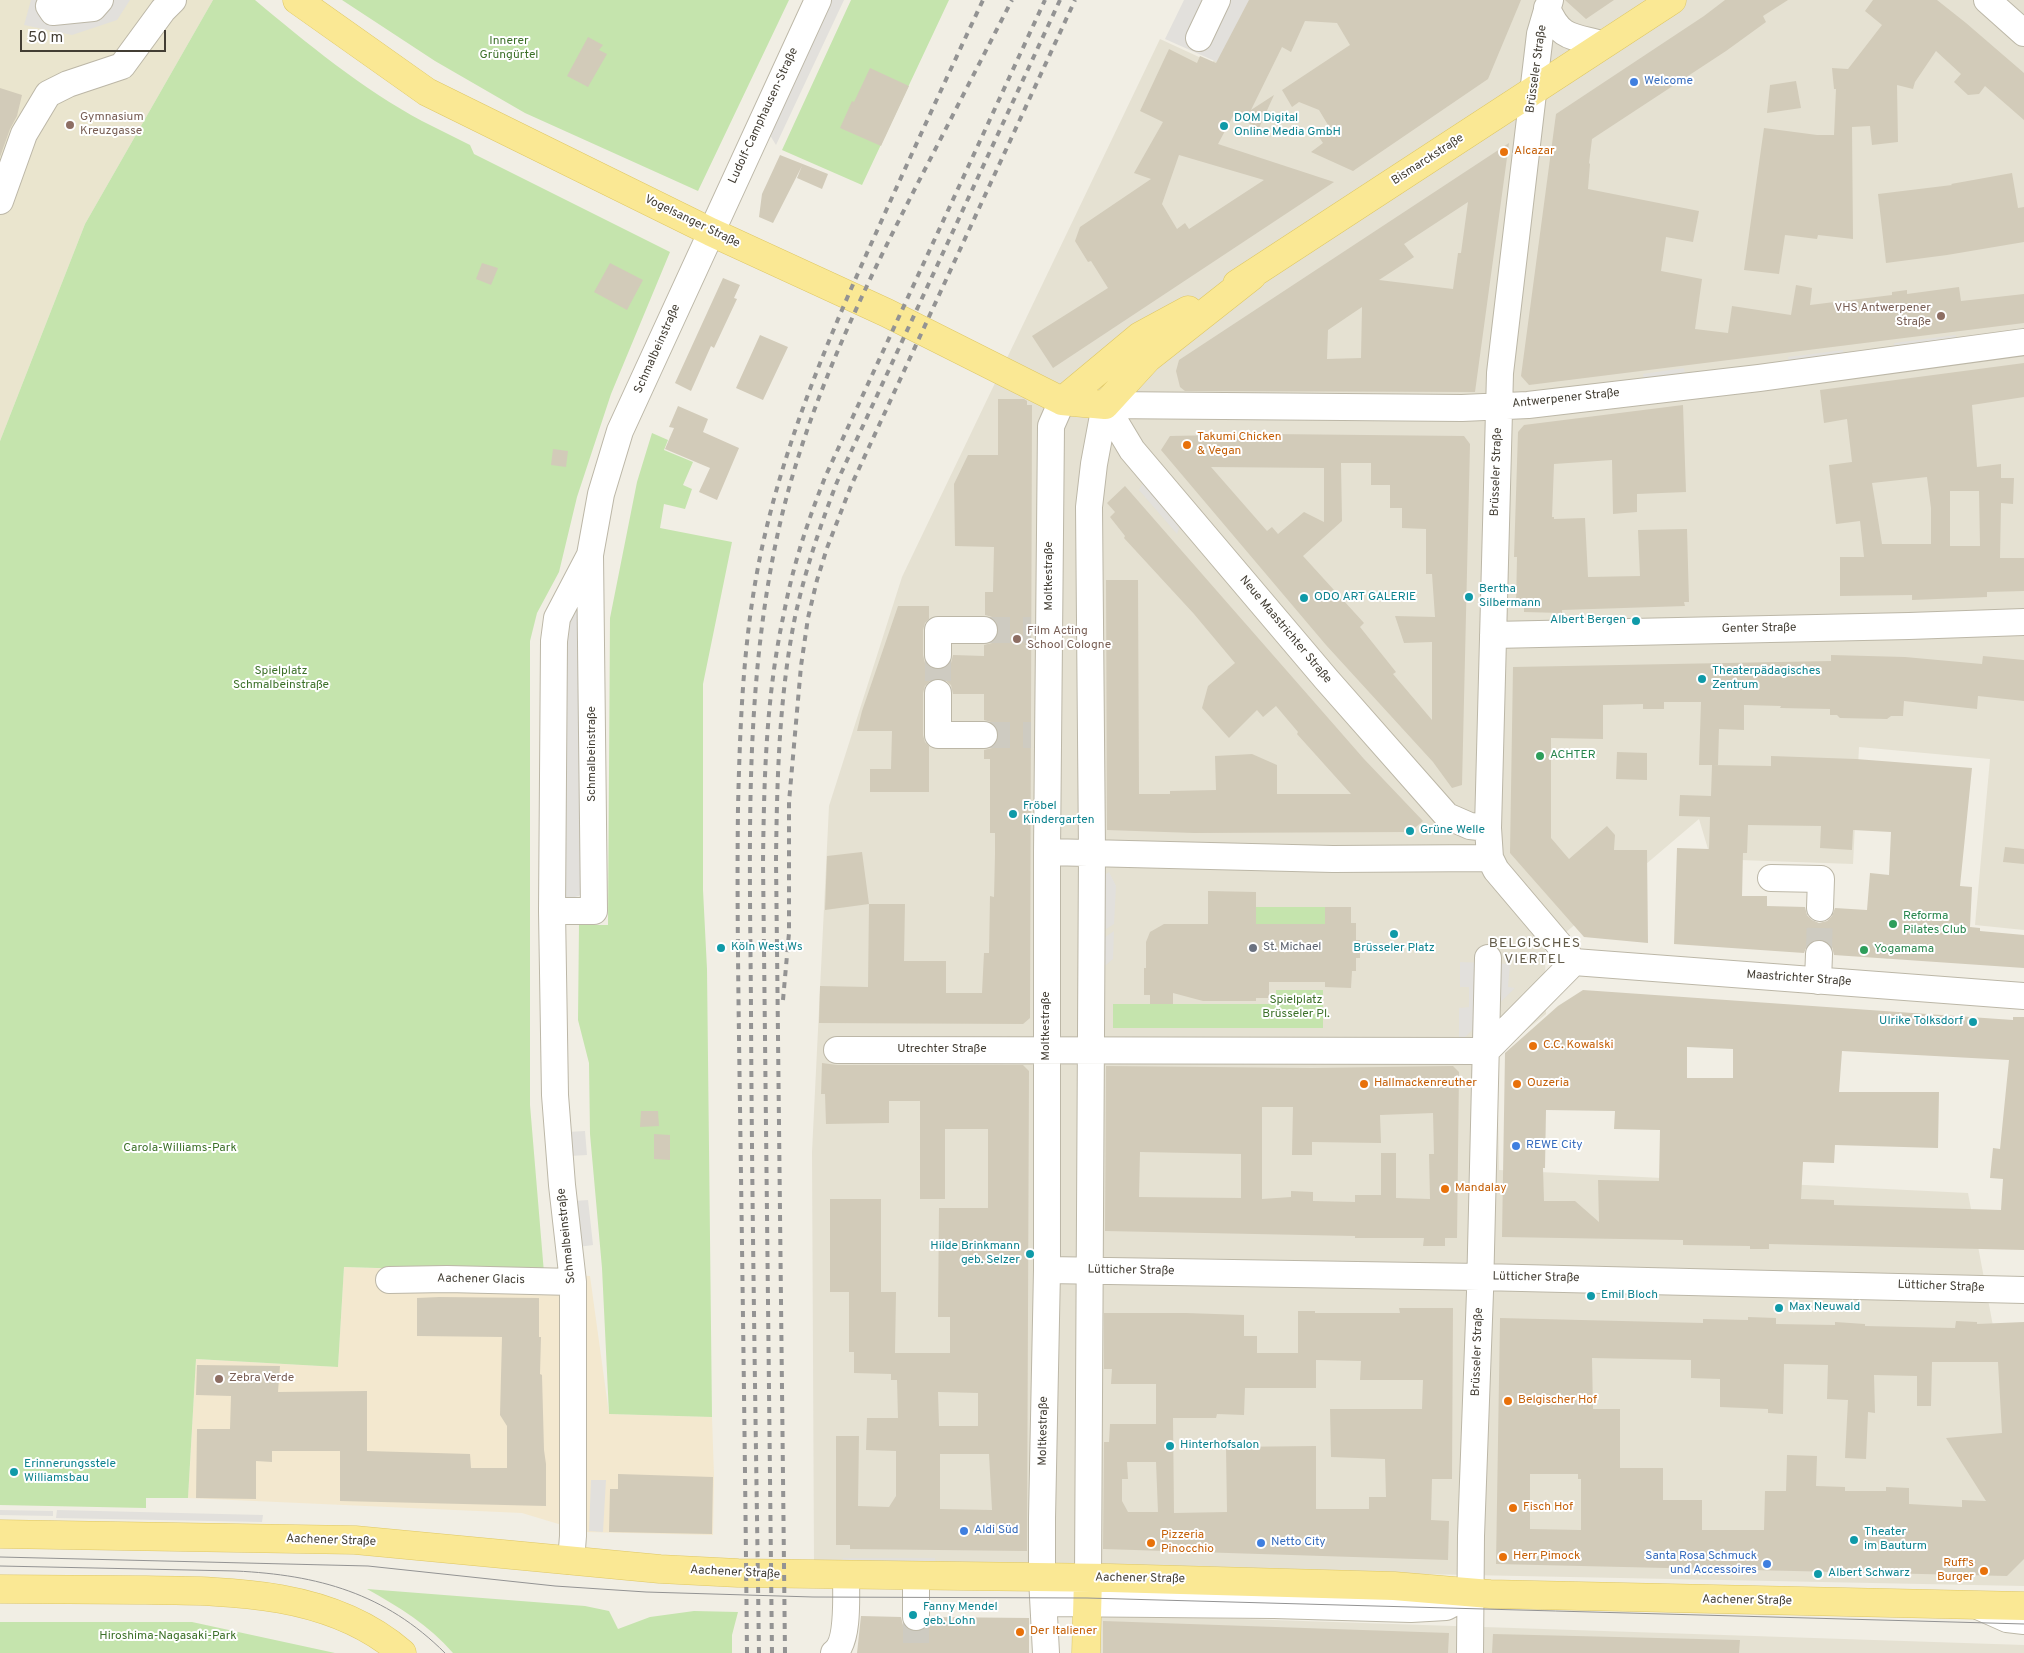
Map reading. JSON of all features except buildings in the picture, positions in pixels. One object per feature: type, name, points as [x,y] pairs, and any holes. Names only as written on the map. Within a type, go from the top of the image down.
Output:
[{"type":"main road","name":"Vogelsanger Straße","points":[[297,0],[427,92],[711,232],[887,313],[1062,401],[1105,404]]},
{"type":"main road","name":"Bismarckstraße","points":[[1105,404],[1148,358],[1252,276],[1534,91],[1602,44],[1672,0]]},
{"type":"main road","name":"Bismarckstraße","points":[[1062,401],[1140,336],[1252,276]]},
{"type":"main road","name":"Aachener Straße","points":[[0,1534],[361,1540],[571,1561],[709,1572],[916,1576],[1043,1590],[1087,1591],[1394,1586],[1471,1594],[2024,1606]]},
{"type":"main road","points":[[0,1589],[211,1591],[274,1597],[334,1613],[371,1631],[402,1653]]},
{"type":"main road","points":[[1086,1653],[1087,1591]]},
{"type":"street","points":[[52,0],[49,6],[53,12],[93,8],[100,0]]},
{"type":"street","points":[[0,201],[24,134],[48,94],[68,84],[122,66],[163,10],[173,0]]},
{"type":"street","name":"Ludolf-Camphausen-Straße","points":[[711,232],[818,0]]},
{"type":"street","points":[[1199,38],[1217,0]]},
{"type":"street","points":[[1987,0],[2024,33]]},
{"type":"street","points":[[1548,4],[1553,23],[1566,35],[1602,44]]},
{"type":"street","name":"Brüsseler Straße","points":[[1490,858],[1488,828],[1500,373],[1540,34],[1548,4]]},
{"type":"street","name":"Schmalbeinstraße","points":[[552,911],[594,911],[590,555],[601,494],[620,431],[711,232]]},
{"type":"street","name":"Antwerpener Straße","points":[[1105,404],[1452,408],[1528,405],[2024,342]]},
{"type":"street","name":"Moltkestraße","points":[[1046,1653],[1043,1590],[1047,1270],[1047,852],[1040,736],[1041,630],[1051,426],[1062,401]]},
{"type":"street","points":[[1087,1591],[1092,852],[1089,507],[1094,464],[1105,404]]},
{"type":"street","name":"Neue Maastrichter Straße","points":[[1105,404],[1132,450],[1327,680],[1447,816],[1470,826],[1488,828]]},
{"type":"street","name":"Schmalbeinstraße","points":[[571,1561],[573,1526],[573,1282],[562,1185],[556,1095],[552,911],[554,641],[557,618],[590,555]]},
{"type":"street","name":"Genter Straße","points":[[1493,635],[2024,622]]},
{"type":"street","points":[[938,655],[938,630],[984,630]]},
{"type":"street","points":[[938,693],[938,735],[984,735]]},
{"type":"street","points":[[1047,852],[1333,859],[1490,858],[1496,870],[1574,962],[1486,1051],[1047,1050]]},
{"type":"street","points":[[1771,878],[1821,879],[1820,908]]},
{"type":"street","points":[[1818,981],[1819,954]]},
{"type":"street","name":"Brüsseler Straße","points":[[1470,1653],[1488,958]]},
{"type":"street","name":"Maastrichter Straße","points":[[1574,962],[2024,996]]},
{"type":"street","name":"Utrechter Straße","points":[[837,1050],[1047,1050]]},
{"type":"street","name":"Lütticher Straße","points":[[1047,1270],[1480,1277],[2024,1290]]},
{"type":"street","name":"Aachener Glacis","points":[[389,1280],[447,1279],[573,1282]]},
{"type":"street","points":[[834,1653],[841,1644],[845,1621],[846,1576]]},
{"type":"street","points":[[916,1576],[916,1617]]},
{"type":"street","points":[[1976,1606],[2008,1619],[2024,1621]]},
{"type":"shaded area","name":"Gymnasium Kreuzgasse","points":[[0,0],[213,0],[85,224],[0,441]]},
{"type":"shaded area","points":[[31,0],[130,0],[117,20],[72,35],[24,25]]},
{"type":"shaded area","points":[[829,0],[844,0],[776,145],[768,132]]},
{"type":"shaded area","points":[[1184,0],[1249,0],[1217,62],[1165,39]]},
{"type":"shaded area","points":[[1248,0],[2024,0],[2024,930],[1975,925],[1990,759],[1859,747],[1853,864],[1711,859],[1699,819],[1545,950],[1546,1014],[1497,1054],[1499,1170],[1968,1193],[2024,1491],[2024,1586],[814,1562],[812,1152],[829,806],[902,577],[1160,39],[1212,63]]},
{"type":"shaded area","points":[[1956,335],[1957,341],[1895,349],[1894,343]]},
{"type":"shaded area","points":[[1843,350],[1844,355],[1789,362],[1788,357]]},
{"type":"shaded area","points":[[1684,368],[1685,375],[1644,380],[1643,374]]},
{"type":"shaded area","points":[[1146,477],[1182,520],[1177,534],[1139,490]]},
{"type":"shaded area","points":[[580,605],[583,891],[579,896],[565,898],[563,619]]},
{"type":"shaded area","points":[[1109,872],[1116,886],[1114,924],[1100,933],[1101,877]]},
{"type":"shaded area","points":[[1114,931],[1113,959],[1100,970],[1101,940]]},
{"type":"shaded area","points":[[1460,962],[1510,964],[1508,987],[1515,988],[1462,1040],[1459,1040],[1459,1008],[1469,1007],[1469,987],[1460,987]]},
{"type":"shaded area","points":[[585,1131],[587,1155],[569,1156],[567,1132]]},
{"type":"shaded area","points":[[588,1200],[593,1245],[578,1247],[574,1201]]},
{"type":"shaded area","points":[[344,1267],[590,1276],[609,1414],[712,1417],[713,1535],[585,1532],[522,1513],[188,1498],[196,1359],[338,1367]]},
{"type":"shaded area","points":[[591,1480],[606,1480],[603,1532],[589,1531]]},
{"type":"shaded area","points":[[0,1510],[53,1511],[53,1516],[0,1515]]},
{"type":"shaded area","points":[[57,1510],[263,1515],[262,1522],[56,1518]]},
{"type":"shaded area","points":[[843,1558],[935,1558],[935,1564],[842,1563]]},
{"type":"shaded area","points":[[1093,1614],[2024,1645],[2024,1653],[1093,1653]]},
{"type":"green space","name":"Carola-Williams-Park","points":[[213,0],[255,0],[315,49],[378,95],[422,121],[470,145],[474,154],[670,252],[611,394],[577,497],[559,572],[537,613],[530,641],[530,1105],[544,1273],[344,1267],[338,1367],[196,1359],[188,1498],[146,1498],[146,1508],[0,1505],[0,441],[85,224]]},
{"type":"green space","name":"Innerer Grüngürtel","points":[[342,0],[789,0],[698,191],[525,113],[435,61]]},
{"type":"green space","points":[[851,0],[949,0],[862,185],[782,150]]},
{"type":"green space","points":[[652,433],[668,440],[664,450],[693,462],[683,485],[692,489],[685,509],[664,504],[660,528],[732,542],[703,684],[703,890],[707,969],[712,1417],[609,1414],[602,1268],[590,1134],[589,1063],[578,1020],[579,925],[608,925],[610,618],[637,482]]},
{"type":"green space","points":[[1256,907],[1325,907],[1325,924],[1256,924]]},
{"type":"green space","name":"Spielplatz Brüsseler Pl.","points":[[1276,990],[1323,990],[1323,1028],[1113,1028],[1113,1004],[1276,1004]]},
{"type":"green space","points":[[367,1589],[585,1606],[609,1611],[618,1629],[650,1617],[694,1611],[738,1612],[732,1635],[732,1653],[453,1653],[424,1625]]},
{"type":"green space","name":"Hiroshima-Nagasaki-Park","points":[[0,1622],[192,1622],[335,1653],[0,1653]]},
{"type":"tunnel","points":[[984,630],[1031,630]]},
{"type":"tunnel","points":[[938,655],[938,693]]},
{"type":"tunnel","points":[[984,735],[1031,735]]},
{"type":"tunnel","points":[[1819,954],[1820,908]]},
{"type":"tunnel","points":[[916,1617],[916,1653]]},
{"type":"tram line","points":[[0,1557],[368,1566],[555,1586],[646,1592],[813,1597],[1087,1598],[2024,1624]]},
{"type":"tram line","points":[[0,1566],[236,1571],[295,1577],[349,1591],[374,1602],[399,1615],[422,1632],[445,1653]]},
{"type":"railway","points":[[747,1653],[738,981],[738,808],[743,684],[749,623],[759,562],[769,519],[793,435],[808,394],[858,273],[983,0]]},
{"type":"railway","points":[[759,1653],[752,1171],[750,824],[755,700],[769,576],[794,471],[808,427],[842,341],[901,216],[1012,0]]},
{"type":"railway","points":[[772,1653],[763,862],[767,737],[778,644],[796,560],[826,475],[1045,0]]},
{"type":"railway","points":[[785,1653],[776,860],[777,799],[785,677],[795,617],[808,566],[837,482],[1060,0]]},
{"type":"railway","points":[[783,1000],[789,933],[789,802],[801,666],[808,618],[817,580],[851,486],[1075,0]]},
{"type":"place","name":"Welcome","points":[[1634,82]]},
{"type":"place","name":"Gymnasium Kreuzgasse","points":[[70,125]]},
{"type":"place","name":"DOM Digital Online Media GmbH","points":[[1224,126]]},
{"type":"place","name":"Alcazar","points":[[1504,152]]},
{"type":"place","name":"VHS Antwerpener Straße","points":[[1941,316]]},
{"type":"place","name":"Takumi Chicken & Vegan","points":[[1187,445]]},
{"type":"place","name":"Bertha Silbermann","points":[[1469,597]]},
{"type":"place","name":"ODO ART GALERIE","points":[[1304,598]]},
{"type":"place","name":"Albert Bergen","points":[[1636,621]]},
{"type":"place","name":"Film Acting School Cologne","points":[[1017,639]]},
{"type":"place","name":"Theaterpädagisches Zentrum","points":[[1702,679]]},
{"type":"place","name":"ACHTER","points":[[1540,756]]},
{"type":"place","name":"Fröbel Kindergarten","points":[[1013,814]]},
{"type":"place","name":"Grüne Welle","points":[[1410,831]]},
{"type":"place","name":"Reforma Pilates Club","points":[[1893,924]]},
{"type":"place","name":"Brüsseler Platz","points":[[1394,934]]},
{"type":"place","name":"Köln West Ws","points":[[721,948]]},
{"type":"place","name":"St. Michael","points":[[1253,948]]},
{"type":"place","name":"Yogamama","points":[[1864,950]]},
{"type":"place","name":"Ulrike Tolksdorf","points":[[1973,1022]]},
{"type":"place","name":"C.C. Kowalski","points":[[1533,1046]]},
{"type":"place","name":"Hallmackenreuther","points":[[1364,1084]]},
{"type":"place","name":"Ouzeria","points":[[1517,1084]]},
{"type":"place","name":"REWE City","points":[[1516,1146]]},
{"type":"place","name":"Mandalay","points":[[1445,1189]]},
{"type":"place","name":"Hilde Brinkmann geb. Selzer","points":[[1030,1254]]},
{"type":"place","name":"Emil Bloch","points":[[1591,1296]]},
{"type":"place","name":"Max Neuwald","points":[[1779,1308]]},
{"type":"place","name":"Zebra Verde","points":[[219,1379]]},
{"type":"place","name":"Belgischer Hof","points":[[1508,1401]]},
{"type":"place","name":"Hinterhofsalon","points":[[1170,1446]]},
{"type":"place","name":"Erinnerungsstele Williamsbau","points":[[14,1472]]},
{"type":"place","name":"Fisch Hof","points":[[1513,1508]]},
{"type":"place","name":"Aldi Süd","points":[[964,1531]]},
{"type":"place","name":"Theater im Bauturm","points":[[1854,1540]]},
{"type":"place","name":"Pizzeria Pinocchio","points":[[1151,1543]]},
{"type":"place","name":"Netto City","points":[[1261,1543]]},
{"type":"place","name":"Herr Pimock","points":[[1503,1557]]},
{"type":"place","name":"Santa Rosa Schmuck und Accessoires","points":[[1767,1564]]},
{"type":"place","name":"Ruff's Burger","points":[[1984,1571]]},
{"type":"place","name":"Albert Schwarz","points":[[1818,1574]]},
{"type":"place","name":"Fanny Mendel geb. Lohn","points":[[913,1615]]},
{"type":"place","name":"Der Italiener","points":[[1020,1632]]},
{"type":"district","name":"BELGISCHES VIERTEL","points":[[1535,952]]},
{"type":"park label","name":"Spielplatz Schmalbeinstraße","points":[[281,679]]}]
